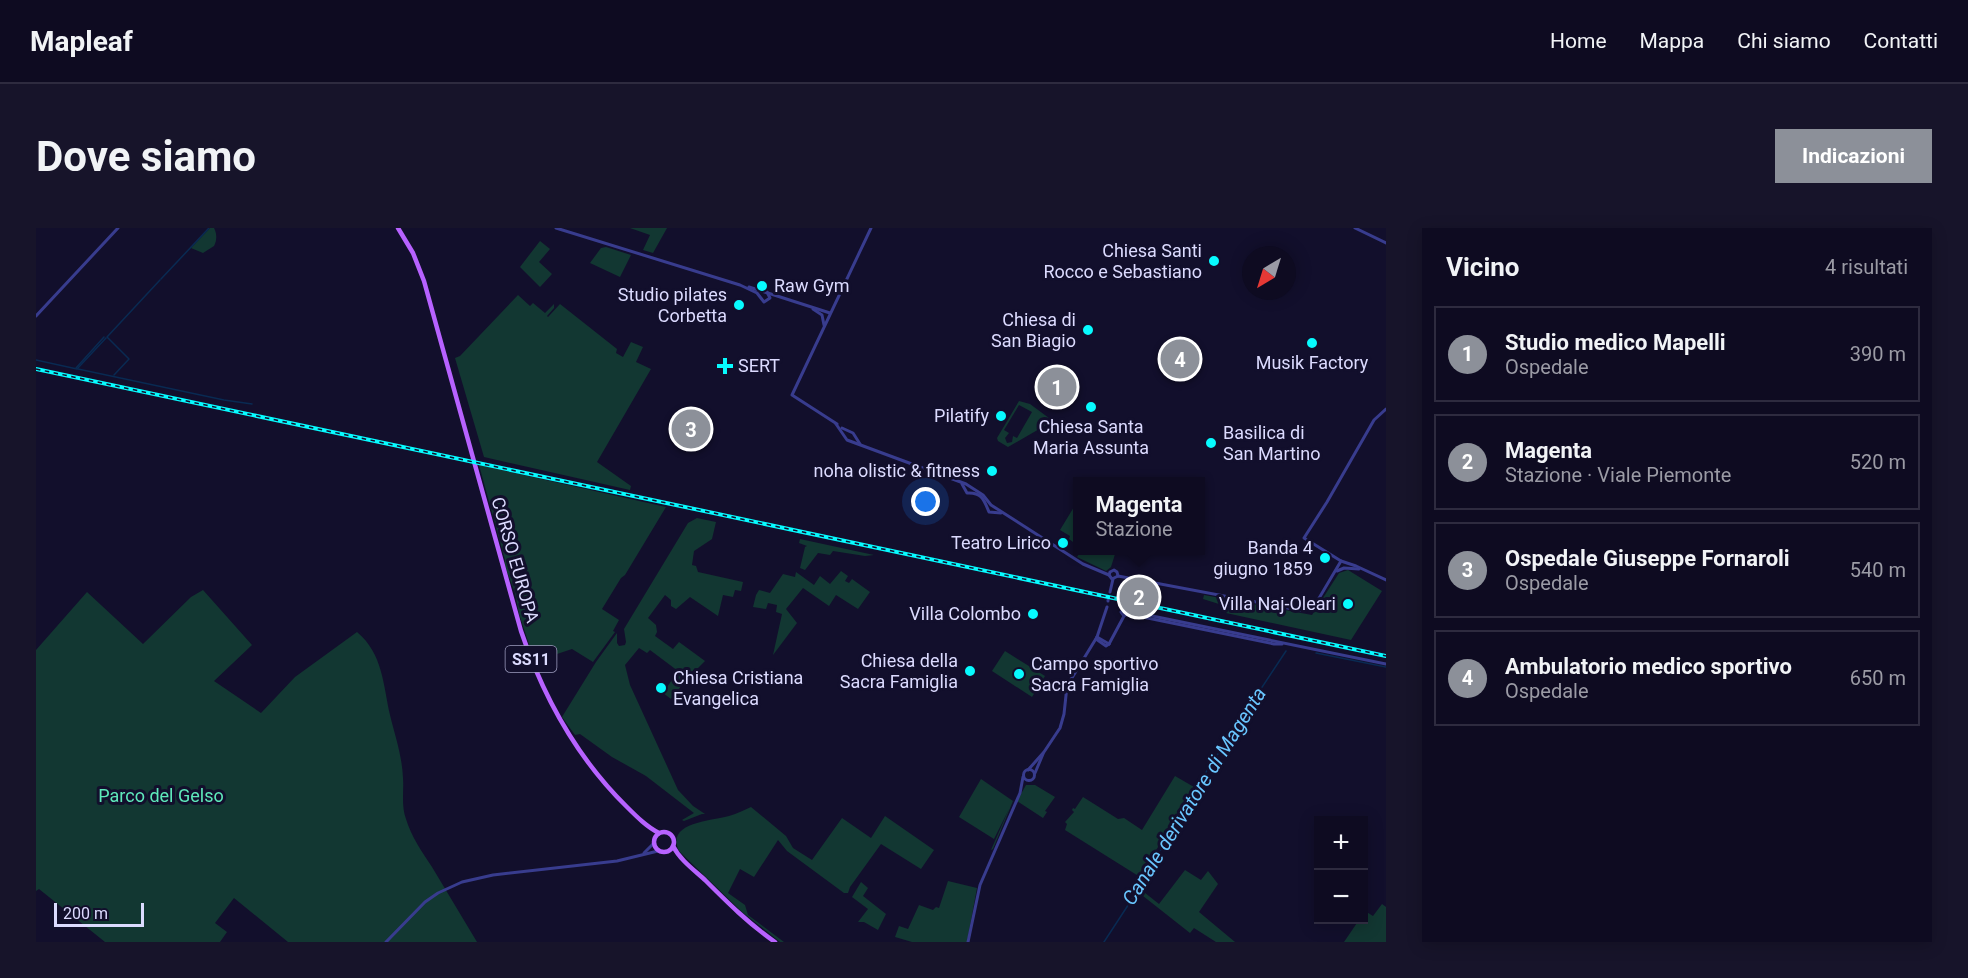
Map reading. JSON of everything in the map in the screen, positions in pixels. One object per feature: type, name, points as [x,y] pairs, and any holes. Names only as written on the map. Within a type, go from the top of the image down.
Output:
[{"type":"main road","name":"CORSO EUROPA","points":[[398,228],[413,253],[424,280],[521,631],[537,674],[577,746],[615,795],[643,822],[659,833]]},
{"type":"main road","name":"CORSO EUROPA","points":[[643,822],[654,842]]},
{"type":"main road","points":[[667,852],[673,846],[674,840],[665,832],[659,833],[654,842],[658,851],[667,852],[688,864]]},
{"type":"main road","points":[[673,846],[688,864],[741,915],[775,942]]},
{"type":"street","points":[[36,316],[118,228]]},
{"type":"street","points":[[556,228],[830,313]]},
{"type":"street","points":[[871,228],[792,395],[836,424],[846,434],[847,440],[852,439],[961,483],[983,495],[993,512],[1005,514]]},
{"type":"street","points":[[1355,228],[1386,243]]},
{"type":"street","points":[[740,285],[756,291],[763,302],[775,298],[787,300]]},
{"type":"street","points":[[760,297],[762,293],[767,292]]},
{"type":"street","points":[[767,292],[770,296],[769,300]]},
{"type":"street","points":[[808,306],[823,316],[824,326]]},
{"type":"street","points":[[1386,409],[1376,418],[1304,538],[1341,564],[1362,569],[1386,580]]},
{"type":"street","points":[[846,434],[853,433],[852,439]]},
{"type":"street","points":[[991,506],[1083,564],[1113,579]]},
{"type":"street","points":[[1110,592],[1113,579],[1118,576],[1304,611],[1315,605],[1341,564]]},
{"type":"street","points":[[1109,575],[1114,570],[1118,576]]},
{"type":"street","points":[[968,942],[980,885],[1020,793],[1034,775],[1044,752],[1063,721],[1067,686],[1096,638],[1107,607]]},
{"type":"street","points":[[1096,638],[1106,646],[1109,644],[1127,614],[1386,664]]},
{"type":"street","points":[[1020,793],[1024,772],[1044,752]]},
{"type":"street","points":[[1028,770],[1034,775]]},
{"type":"street","points":[[1023,777],[1028,781],[1031,780]]},
{"type":"street","points":[[641,856],[654,842]]},
{"type":"street","points":[[386,942],[425,902],[462,882],[493,875],[617,861],[658,851]]},
{"type":"green space","points":[[210,228],[214,228],[216,232],[214,246],[203,253],[191,248]]},
{"type":"green space","points":[[630,228],[667,228],[653,253],[643,250],[650,235]]},
{"type":"green space","points":[[540,241],[550,249],[539,262],[552,274],[540,287],[520,267]]},
{"type":"green space","points":[[606,247],[631,255],[620,277],[590,263],[601,248]]},
{"type":"green space","points":[[518,295],[530,306],[533,303],[545,313],[554,304],[548,317],[560,304],[617,349],[616,353],[623,357],[631,342],[643,347],[636,362],[651,369],[597,462],[631,486],[630,490],[484,457],[455,358],[460,356]]},
{"type":"green space","points":[[1019,401],[1030,404],[1053,421],[1008,447],[997,438]],"holes":[[[1019,405],[1032,412],[1017,438],[1013,436],[1012,442],[1007,443],[1005,438],[1009,433],[1004,430]]]},
{"type":"green space","points":[[479,465],[666,507],[602,609],[619,620],[613,631],[615,632],[593,662],[572,649],[542,659],[534,659],[504,564],[505,560]]},
{"type":"green space","points":[[1073,509],[1073,542],[1069,539],[1070,536],[1060,530]]},
{"type":"green space","points":[[697,518],[716,522],[712,539],[694,551],[692,565],[696,566],[698,572],[743,582],[741,591],[735,590],[733,597],[723,595],[718,616],[690,597],[676,609],[671,606],[671,600],[665,595],[648,618],[656,625],[655,636],[673,649],[679,642],[705,661],[697,669],[695,668],[671,699],[663,693],[678,671],[650,650],[647,653],[639,648],[625,665],[630,685],[678,790],[693,806],[705,814],[684,821],[682,820],[694,813],[646,776],[612,757],[580,734],[575,735],[562,717],[617,633],[619,646],[625,645],[624,629],[688,523]]},
{"type":"green space","points":[[800,539],[874,555],[865,556],[833,551],[830,555],[818,553],[805,570],[800,568],[807,546],[799,543]]},
{"type":"green space","points":[[1078,555],[1115,555],[1111,567],[1106,571],[1077,557]]},
{"type":"green space","points":[[1348,570],[1382,591],[1351,640],[1226,613],[1219,604],[1203,599],[1204,595],[1312,615],[1339,573]]},
{"type":"green space","points":[[841,571],[848,576],[845,581],[849,583],[852,579],[870,592],[858,609],[836,595],[829,606],[803,588],[786,609],[797,623],[773,655],[782,614],[776,612],[777,605],[768,603],[766,609],[753,607],[759,590],[770,593],[783,574],[795,577],[796,572],[814,585],[820,576],[830,584]]},
{"type":"green space","name":"Parco del Gelso","points":[[203,590],[252,645],[214,681],[261,713],[295,677],[357,632],[366,641],[381,670],[401,761],[404,814],[408,825],[417,844],[477,942],[288,942],[234,898],[215,923],[227,932],[220,942],[105,942],[39,889],[36,891],[36,650],[87,592],[143,644],[191,597]]},
{"type":"green space","name":"Campo sportivo Sacra Famiglia","points":[[1005,651],[1045,676],[1032,697],[992,671]]},
{"type":"green space","points":[[1175,776],[1194,787],[1140,877],[1065,830],[1067,824],[1065,822],[1083,797],[1118,819],[1124,818],[1142,830]]},
{"type":"green space","points":[[981,779],[1013,801],[991,850],[1009,809],[994,839],[959,817]]},
{"type":"green space","points":[[1026,785],[1035,785],[1055,797],[1043,818],[1017,801]]},
{"type":"green space","points":[[751,807],[786,836],[793,848],[812,860],[842,818],[871,838],[885,816],[934,850],[921,869],[881,844],[848,893],[844,893],[787,851],[778,840],[754,877],[740,869],[728,893],[745,905],[748,915],[784,942],[780,942],[742,912],[679,851],[676,841],[684,828],[692,824],[729,816]]},
{"type":"green space","points":[[1185,870],[1201,880],[1208,871],[1218,884],[1199,912],[1235,942],[1216,942],[1194,928],[1190,933],[1138,892],[1140,889],[1159,904]]},
{"type":"green space","points":[[948,881],[977,888],[967,942],[912,942],[895,937],[899,926],[908,929],[919,905],[933,910],[936,907],[939,908]]},
{"type":"green space","points":[[861,882],[868,888],[863,896],[886,914],[878,930],[864,922],[858,922],[868,909],[852,897]]},
{"type":"green space","points":[[1382,904],[1386,907],[1386,942],[1344,942],[1356,924],[1368,924],[1368,913],[1373,916]]},
{"type":"waterway","points":[[161,279],[209,228]]},
{"type":"waterway","points":[[114,375],[129,359],[107,337],[160,280]]},
{"type":"waterway","points":[[76,368],[104,337]]},
{"type":"waterway","points":[[36,360],[77,369],[106,338]]},
{"type":"waterway","points":[[78,369],[252,404]]},
{"type":"waterway","name":"Canale derivatore di Magenta","points":[[1104,942],[1136,893],[1208,769],[1286,651]]},
{"type":"waterway","name":"Canale derivatore di Magenta","points":[[1316,653],[1386,667]]},
{"type":"railway","points":[[36,369],[1386,656]]},
{"type":"place","name":"Chiesa Santi Rocco e Sebastiano","points":[[1214,261]]},
{"type":"place","name":"Raw Gym","points":[[762,286]]},
{"type":"place","name":"Studio pilates Corbetta","points":[[739,305]]},
{"type":"place","name":"Chiesa di San Biagio","points":[[1088,330]]},
{"type":"place","name":"Musik Factory","points":[[1312,343]]},
{"type":"place","name":"Ambulatorio medico sportivo","points":[[1180,359]]},
{"type":"place","name":"SERT","points":[[725,366]]},
{"type":"place","name":"Studio medico Mapelli","points":[[1057,387]]},
{"type":"place","name":"Chiesa Santa Maria Assunta","points":[[1091,407]]},
{"type":"place","name":"Pilatify","points":[[1001,416]]},
{"type":"place","name":"Ospedale Giuseppe Fornaroli","points":[[691,429]]},
{"type":"place","name":"Basilica di San Martino","points":[[1211,443]]},
{"type":"place","name":"noha olistic & fitness","points":[[992,471]]},
{"type":"place","name":"Teatro Lirico","points":[[1063,543]]},
{"type":"place","name":"Banda 4 giugno 1859","points":[[1325,558]]},
{"type":"place","name":"Magenta","points":[[1139,597]]},
{"type":"place","name":"Villa Naj-Oleari","points":[[1348,604]]},
{"type":"place","name":"Villa Colombo","points":[[1033,614]]},
{"type":"place","name":"Chiesa della Sacra Famiglia","points":[[970,671]]},
{"type":"place","name":"Campo sportivo Sacra Famiglia","points":[[1019,674]]},
{"type":"place","name":"Chiesa Cristiana Evangelica","points":[[661,688]]}]
